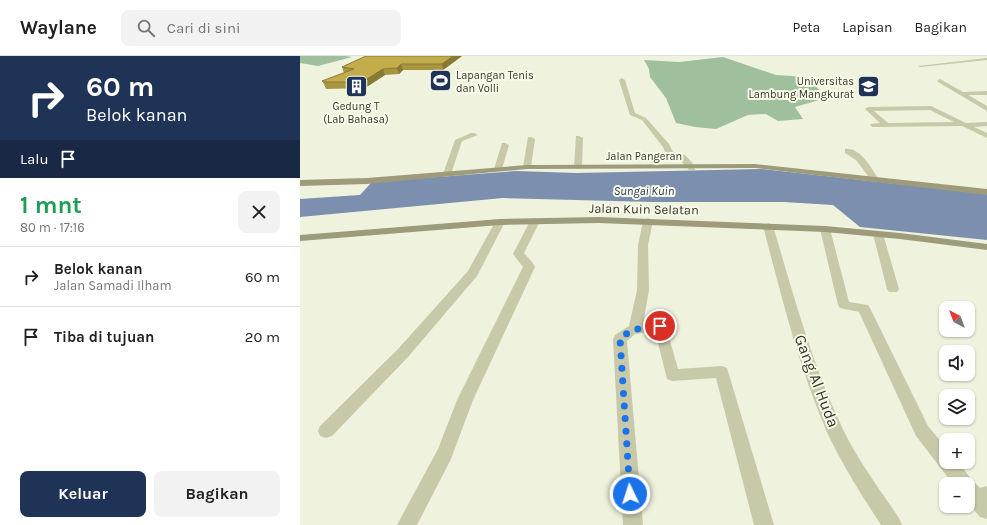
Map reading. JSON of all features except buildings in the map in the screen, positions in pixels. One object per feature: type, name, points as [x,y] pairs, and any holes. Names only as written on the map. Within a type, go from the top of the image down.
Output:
[{"type":"street","points":[[937,58],[954,63]]},
{"type":"street","points":[[920,66],[987,59]]},
{"type":"street","points":[[622,80],[632,114],[644,119],[666,146],[670,154],[682,157],[692,168]]},
{"type":"street","points":[[940,81],[987,109]]},
{"type":"street","points":[[960,94],[987,93]]},
{"type":"street","points":[[896,108],[919,124]]},
{"type":"street","points":[[886,125],[868,109],[931,108],[987,136]]},
{"type":"street","points":[[873,125],[987,124]]},
{"type":"street","points":[[447,174],[459,140],[474,135]]},
{"type":"street","points":[[578,167],[579,138]]},
{"type":"street","points":[[527,167],[531,139]]},
{"type":"street","points":[[498,169],[506,145]]},
{"type":"street","points":[[848,151],[852,152],[866,166],[874,178]]},
{"type":"street","name":"Jalan Pangeran","points":[[300,183],[367,181],[527,167],[692,168],[755,166],[874,178],[987,192]]},
{"type":"street","points":[[407,525],[445,453],[466,400],[529,267],[518,254],[535,221]]},
{"type":"street","points":[[635,329],[643,290],[643,245],[648,221]]},
{"type":"street","name":"Jalan Kuin Selatan","points":[[300,238],[500,222],[648,221],[825,229],[987,247]]},
{"type":"street","points":[[326,431],[441,312],[473,273],[500,222]]},
{"type":"street","name":"Gang Al Huda","points":[[768,226],[800,341],[834,429],[858,473],[892,525]]},
{"type":"street","points":[[825,229],[844,305],[864,308],[922,431],[939,452]]},
{"type":"street","points":[[878,234],[894,289]]},
{"type":"street","points":[[632,525],[620,339],[631,330],[660,326],[672,375],[722,372],[764,525]]},
{"type":"street","points":[[953,469],[976,495]]},
{"type":"green space","points":[[300,56],[352,57],[318,66],[300,63]]},
{"type":"green space","points":[[723,57],[776,75],[808,77],[826,98],[795,107],[803,119],[778,121],[766,114],[748,115],[716,129],[676,123],[666,98],[650,77],[649,69],[644,60],[679,62]]},
{"type":"water","name":"Sungai Kuin","points":[[761,169],[987,194],[987,240],[860,227],[833,205],[784,202],[653,202],[503,198],[300,217],[300,199],[360,195],[372,182],[516,171],[577,173]]},
{"type":"place","name":"Lapangan Tenis dan Volli","points":[[440,81]]},
{"type":"place","name":"Gedung T (Lab Bahasa)","points":[[356,86]]},
{"type":"place","name":"Universitas Lambung Mangkurat","points":[[869,87]]},
{"type":"route","points":[[630,494],[620,339],[631,330],[660,326]]}]
